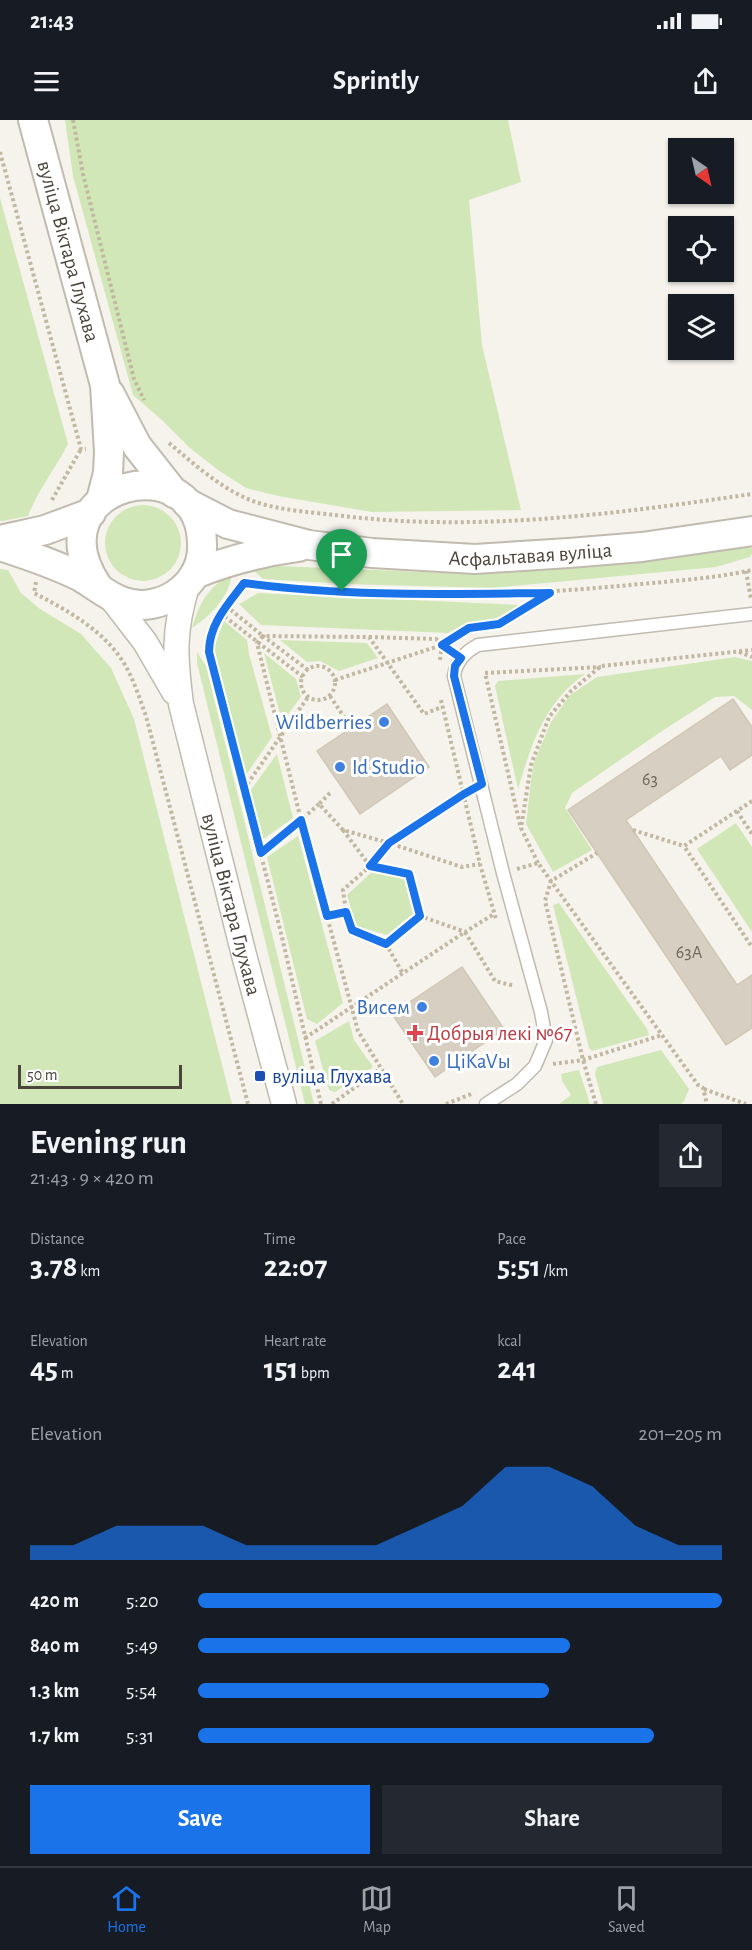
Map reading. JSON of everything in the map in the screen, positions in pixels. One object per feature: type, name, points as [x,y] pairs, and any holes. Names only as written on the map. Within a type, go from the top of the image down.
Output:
[{"type":"street","name":"вуліца Віктара Глухава","points":[[33,120],[105,385],[108,473],[96,507]]},
{"type":"street","name":"вуліца Віктара Глухава","points":[[105,385],[137,446],[180,498]]},
{"type":"street","points":[[0,540],[45,530],[96,507],[117,489],[136,484],[156,485],[180,498],[198,519],[203,537],[202,556],[191,580],[173,597],[157,604],[140,605],[123,602],[45,561],[0,546]]},
{"type":"street","name":"Асфальтавая вуліца","points":[[180,498],[228,524],[309,545],[364,552],[475,559],[632,548],[752,531]]},
{"type":"street","points":[[96,507],[83,531],[82,551],[87,570],[103,590]]},
{"type":"street","name":"Асфальтавая вуліца","points":[[191,580],[236,559],[267,551],[309,545]]},
{"type":"street","name":"вуліца Віктара Глухава","points":[[191,580],[179,614],[176,634],[176,666],[181,704],[284,1104]]},
{"type":"street","name":"вуліца Віктара Глухава","points":[[103,590],[159,663],[181,704]]},
{"type":"lane","points":[[486,1104],[517,1084],[535,1066],[546,1040],[541,1012],[503,873],[454,676],[455,666],[468,650],[478,645],[752,614]]},
{"type":"path","points":[[73,120],[83,174],[134,379],[147,407]]},
{"type":"path","points":[[50,504],[81,448]]},
{"type":"path","points":[[253,501],[294,510],[385,522],[515,520],[600,514],[752,494]]},
{"type":"path","points":[[321,1104],[261,853],[209,652],[209,644],[220,613],[244,583],[409,595],[550,593],[752,570]]},
{"type":"path","points":[[746,572],[752,603]]},
{"type":"path","points":[[34,593],[58,606],[102,636],[122,660],[135,686],[146,716],[248,1104]]},
{"type":"path","points":[[489,626],[499,624],[550,593]]},
{"type":"path","points":[[226,606],[308,670]]},
{"type":"path","points":[[220,613],[303,677]]},
{"type":"path","points":[[335,680],[442,645],[469,628]]},
{"type":"path","points":[[263,636],[436,639],[461,658]]},
{"type":"path","points":[[257,643],[263,636]]},
{"type":"path","points":[[369,638],[424,714],[442,707]]},
{"type":"path","points":[[257,643],[301,820],[358,1032],[403,1104]]},
{"type":"path","points":[[746,1104],[698,1085],[538,863],[521,828],[485,673],[601,666],[752,650]]},
{"type":"path","points":[[738,652],[752,657]]},
{"type":"path","points":[[521,828],[531,765],[549,717],[571,691],[601,666]]},
{"type":"path","points":[[318,667],[329,670],[335,680],[330,696],[319,700],[308,697],[302,688],[303,677],[308,670],[318,667]]},
{"type":"path","points":[[330,696],[346,720]]},
{"type":"path","points":[[244,789],[308,697]]},
{"type":"path","points":[[402,972],[386,944],[352,930],[346,912],[343,890],[370,866],[389,843],[482,784]]},
{"type":"path","points":[[261,853],[330,793]]},
{"type":"path","points":[[684,846],[752,801]]},
{"type":"path","points":[[319,804],[343,830],[370,866],[409,874],[420,916]]},
{"type":"path","points":[[736,812],[752,834]]},
{"type":"path","points":[[343,830],[462,867],[480,864]]},
{"type":"path","points":[[633,830],[684,846],[752,947]]},
{"type":"path","points":[[596,1104],[583,1060],[545,901],[551,881],[597,853]]},
{"type":"path","points":[[503,873],[538,863]]},
{"type":"path","points":[[327,916],[346,912]]},
{"type":"path","points":[[305,1038],[402,972],[494,914]]},
{"type":"path","points":[[420,916],[465,932],[495,981],[515,986]]},
{"type":"path","points":[[386,944],[420,916]]},
{"type":"path","points":[[583,1060],[662,1035]]},
{"type":"path","points":[[332,1104],[380,1069]]},
{"type":"path","points":[[703,1088],[707,1104]]},
{"type":"green space","points":[[65,120],[508,120],[521,182],[469,200],[482,345],[521,510],[372,512],[278,496],[246,488],[190,448],[133,395],[73,176]]},
{"type":"green space","points":[[0,198],[68,444],[28,516],[2,521],[0,521]]},
{"type":"green space","points":[[151,505],[164,511],[175,522],[181,535],[179,558],[164,575],[151,581],[135,581],[122,575],[107,558],[105,535],[111,522],[128,507]]},
{"type":"green space","points":[[741,546],[752,548],[750,557],[716,567],[493,588],[263,579],[251,568],[254,565],[448,573],[541,570],[644,562]]},
{"type":"green space","points":[[0,569],[8,570],[21,593],[40,609],[81,634],[111,668],[134,719],[232,1104],[0,1104]]},
{"type":"green space","points":[[232,573],[228,589],[218,604],[192,628],[206,596]]},
{"type":"green space","points":[[258,593],[520,605],[493,622],[466,623],[448,633],[261,625],[239,604]]},
{"type":"green space","points":[[224,621],[247,640],[272,737],[246,775],[215,658],[214,647]]},
{"type":"green space","points":[[280,640],[367,643],[378,658],[339,671],[320,661],[307,662]]},
{"type":"green space","points":[[197,652],[206,666],[314,1104],[305,1104],[197,663]]},
{"type":"green space","points":[[264,653],[296,679],[301,697],[282,722]]},
{"type":"green space","points":[[735,657],[752,661],[752,710],[734,696],[715,697],[572,793],[565,808],[592,850],[553,872],[526,824],[533,765],[551,722],[570,695],[597,677]]},
{"type":"green space","points":[[585,674],[571,685],[549,711],[535,740],[518,789],[495,686],[498,681]]},
{"type":"green space","points":[[277,754],[293,818],[262,840],[250,791]]},
{"type":"green space","points":[[736,823],[752,847],[752,932],[697,849]]},
{"type":"green space","points":[[298,836],[343,1003],[317,1024],[307,1019],[267,857]]},
{"type":"green space","points":[[374,870],[404,879],[413,914],[387,935],[356,926],[347,895]]},
{"type":"green space","points":[[559,903],[649,1035],[592,1051],[589,1048],[553,905]]},
{"type":"green space","points":[[349,1021],[354,1040],[373,1067],[335,1092],[329,1090],[315,1041]]},
{"type":"green space","points":[[661,1050],[689,1089],[681,1104],[603,1104],[595,1074],[597,1067]]},
{"type":"green space","points":[[579,1070],[590,1104],[559,1104],[571,1095],[562,1081],[561,1074]]},
{"type":"building","points":[[733,699],[752,727],[752,755],[730,770],[721,756],[626,820],[737,985],[752,975],[752,1028],[726,1045],[568,810]]},
{"type":"building","points":[[387,704],[429,767],[360,814],[317,751]]},
{"type":"building","points":[[462,967],[504,1029],[435,1077],[392,1014]]},
{"type":"place","name":"Wildberries","points":[[384,722]]},
{"type":"place","name":"Id Studio","points":[[340,767]]},
{"type":"place","name":"Висем","points":[[422,1007]]},
{"type":"place","name":"Добрыя лекі №67","points":[[415,1033]]},
{"type":"place","name":"ЦiKaVы","points":[[434,1061]]},
{"type":"place","name":"вуліца Глухава","points":[[260,1076]]},
{"type":"route","points":[[244,583],[342,591],[409,595],[550,593],[499,624],[469,628],[442,645],[461,658],[455,666],[454,676],[482,784],[389,843],[370,866],[409,874],[420,916],[386,944],[352,930],[346,912],[327,916],[301,820],[261,853],[209,652],[209,644],[220,613],[244,583]]}]
